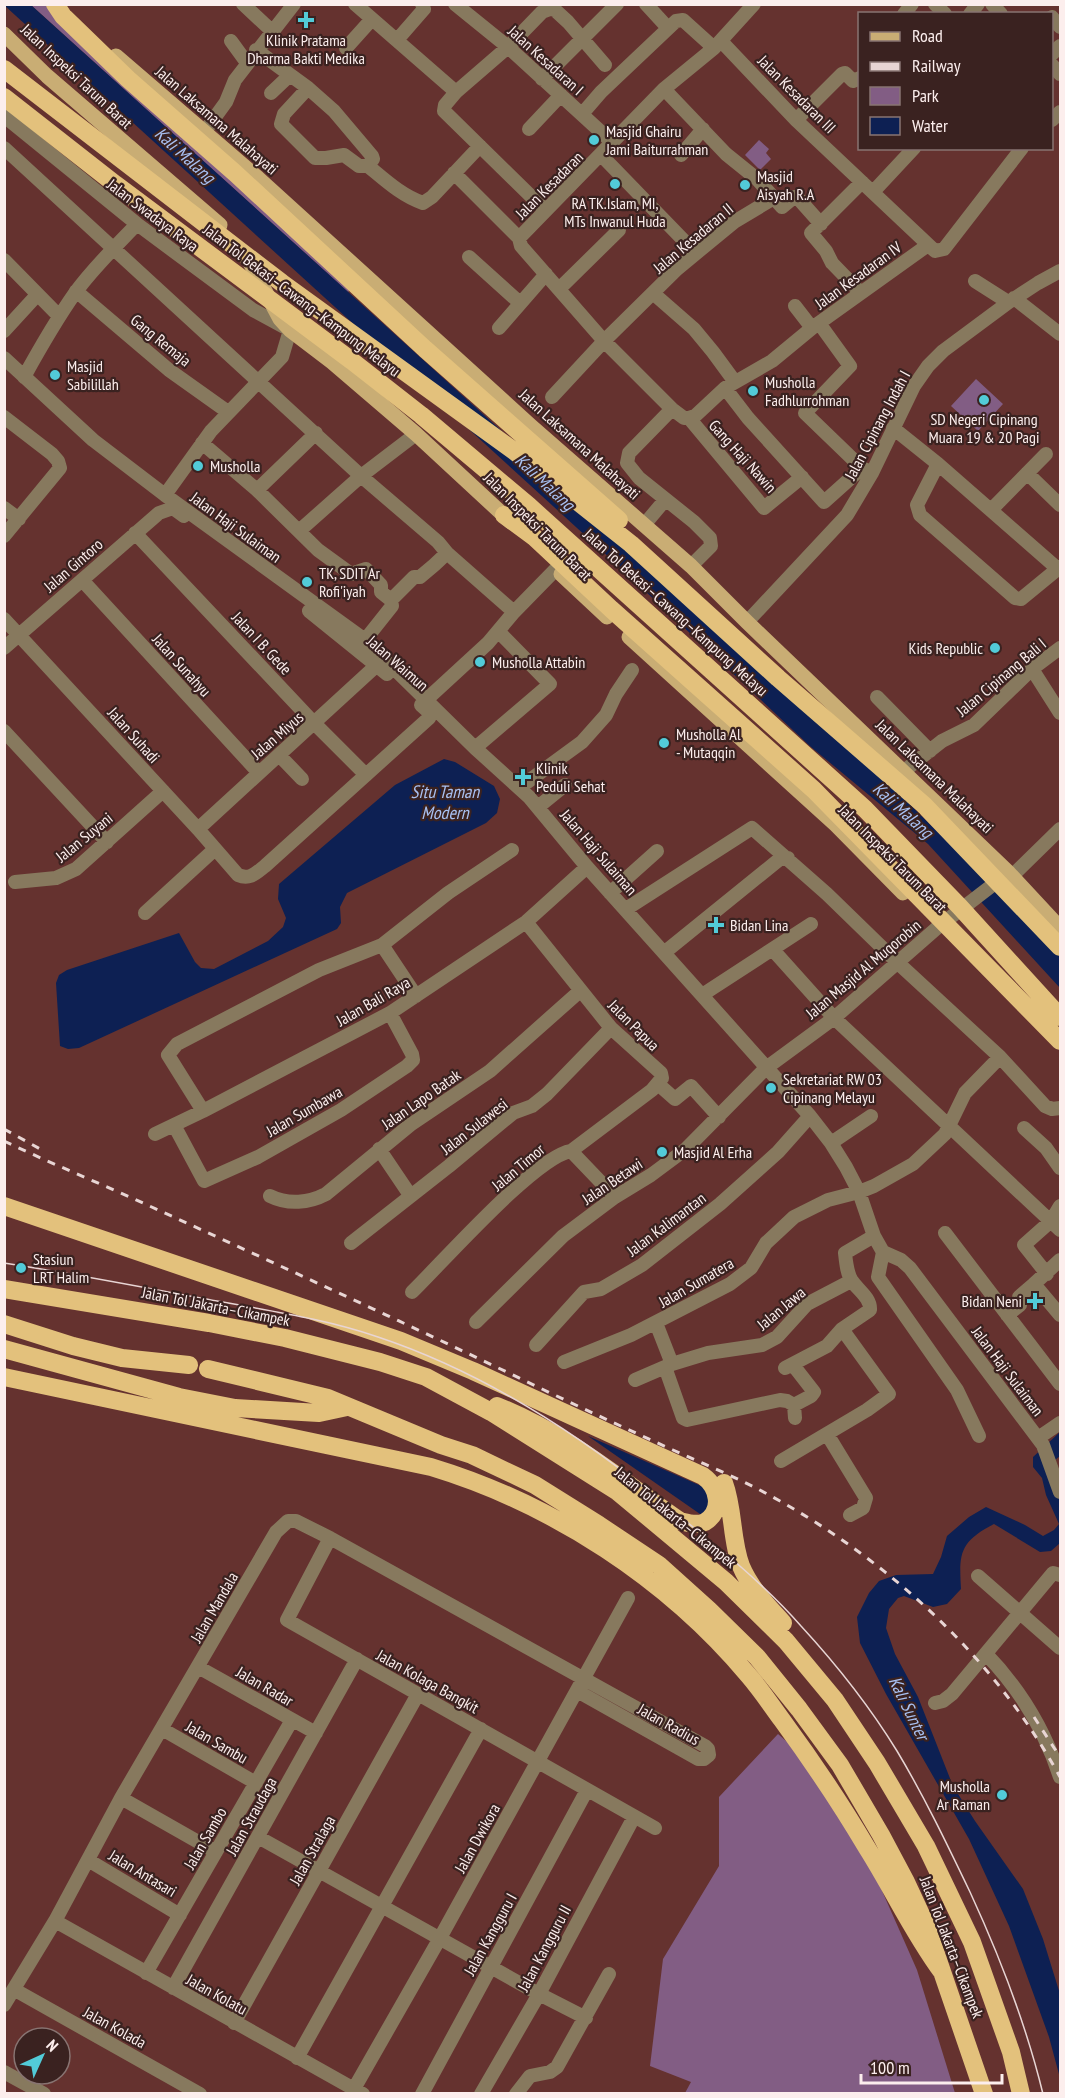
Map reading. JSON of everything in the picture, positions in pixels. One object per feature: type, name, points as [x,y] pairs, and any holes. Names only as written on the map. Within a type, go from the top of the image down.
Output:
[{"type":"highway","points":[[56,4],[63,16],[128,79],[235,173],[425,349],[716,606],[796,693]]},
{"type":"highway","name":"Jalan Tol Bekasi–Cawang–Kampung Melayu","points":[[4,69],[282,283],[514,450],[631,544],[778,678],[924,805],[1060,946]]},
{"type":"highway","name":"Jalan Tol Bekasi–Cawang–Kampung Melayu","points":[[4,97],[115,184],[352,361],[529,506],[865,809],[960,907],[1060,1017]]},
{"type":"highway","points":[[504,515],[534,537],[814,790],[1059,1044]]},
{"type":"highway","points":[[4,1194],[405,1331],[477,1361],[707,1467],[723,1481],[727,1491],[735,1540],[747,1579],[799,1640],[835,1700]]},
{"type":"highway","points":[[4,1206],[401,1341],[473,1371],[703,1476],[712,1482],[716,1492],[717,1502],[713,1513],[704,1522],[693,1524],[680,1521],[575,1445],[547,1429],[522,1416],[432,1380]]},
{"type":"highway","name":"Jalan Tol Jakarta–Cikampek","points":[[4,1289],[209,1323],[285,1338],[380,1362],[432,1380],[491,1412],[618,1492],[726,1582],[786,1641],[835,1700],[877,1763],[926,1846],[972,1942],[1011,2052],[1021,2094]]},
{"type":"highway","points":[[4,1324],[73,1346],[122,1358],[189,1365]]},
{"type":"highway","points":[[4,1350],[178,1397],[236,1408],[319,1413],[347,1407]]},
{"type":"highway","name":"Jalan Tol Jakarta–Cikampek","points":[[208,1369],[328,1398],[472,1455],[535,1485],[658,1565],[709,1610],[757,1658],[799,1709],[840,1765],[906,1882],[926,1925],[984,2094]]},
{"type":"highway","points":[[4,1377],[431,1467],[489,1487],[560,1521],[588,1538],[637,1571],[685,1611],[750,1676],[811,1761],[867,1848],[922,1945],[942,1972]]},
{"type":"main road","name":"Jalan Laksamana Malahayati","points":[[56,4],[205,131],[531,426],[691,566],[1011,874],[1060,928]]},
{"type":"main road","name":"Jalan Inspeksi Tarum Barat","points":[[4,34],[46,76],[222,226],[246,255],[280,319],[290,330],[416,434],[504,515],[556,569],[836,825],[1059,1044]]},
{"type":"street","points":[[243,4],[273,32]]},
{"type":"street","points":[[205,131],[226,102],[232,85],[256,50],[294,4]]},
{"type":"street","points":[[355,4],[456,92]]},
{"type":"street","points":[[397,40],[424,9],[422,4]]},
{"type":"street","name":"Jalan Kesadaran I","points":[[455,4],[508,47],[613,143]]},
{"type":"street","points":[[542,79],[617,4]]},
{"type":"street","points":[[582,114],[601,92],[668,28],[646,4]]},
{"type":"street","name":"Jalan Kesadaran","points":[[689,418],[684,418],[672,409],[604,341],[521,246],[519,238],[664,89],[717,45],[754,4]]},
{"type":"street","points":[[545,210],[444,111],[445,105],[542,12],[550,9],[555,10],[605,64]]},
{"type":"street","points":[[346,48],[372,19]]},
{"type":"street","name":"Jalan Kesadaran III","points":[[668,28],[681,19],[717,45],[938,252]]},
{"type":"street","points":[[231,41],[247,63]]},
{"type":"street","points":[[256,50],[288,76],[308,88],[334,111],[372,156],[373,159],[368,166]]},
{"type":"street","points":[[796,120],[842,74],[845,73],[853,81],[858,79]]},
{"type":"street","points":[[271,93],[288,76]]},
{"type":"street","points":[[308,88],[284,114],[281,124],[315,158],[344,155],[359,166],[368,166],[403,194],[423,203],[432,197],[480,146]]},
{"type":"street","points":[[664,89],[732,159],[757,179],[783,207],[797,197],[821,224]]},
{"type":"street","points":[[529,129],[561,95]]},
{"type":"street","name":"Jalan Swadaya Raya","points":[[4,116],[137,224],[253,310],[290,330]]},
{"type":"street","points":[[681,154],[703,129]]},
{"type":"street","points":[[4,148],[361,476],[438,542],[447,553],[514,612]]},
{"type":"street","points":[[873,192],[908,150]]},
{"type":"street","name":"Jalan Kesadaran IV","points":[[689,418],[695,416],[730,385],[772,361],[815,325],[861,293],[944,249],[1020,150]]},
{"type":"street","points":[[601,155],[696,253]]},
{"type":"street","points":[[454,173],[519,238]]},
{"type":"street","points":[[861,293],[832,263],[824,248],[811,233],[862,182]]},
{"type":"street","name":"Jalan Kesadaran II","points":[[552,397],[604,341],[677,269],[734,222],[774,198]]},
{"type":"street","points":[[24,376],[76,291],[137,224]]},
{"type":"street","points":[[559,289],[619,230]]},
{"type":"street","points":[[469,257],[520,303]]},
{"type":"street","points":[[4,260],[59,316]]},
{"type":"street","name":"Jalan Cipinang Indah I","points":[[747,622],[847,514],[867,471],[893,428],[914,386],[928,366],[943,351],[1011,300],[1060,271]]},
{"type":"street","points":[[499,328],[546,274]]},
{"type":"street","points":[[975,281],[1011,300],[1060,334]]},
{"type":"street","name":"Gang Remaja","points":[[76,291],[169,370],[228,412]]},
{"type":"street","points":[[654,294],[694,330],[714,352],[748,418],[824,502],[867,471],[805,413],[850,366],[815,325],[795,306]]},
{"type":"street","points":[[4,331],[37,295]]},
{"type":"street","points":[[165,495],[202,443],[228,412],[285,353],[290,330]]},
{"type":"street","name":"Jalan Haji Sulaiman","points":[[4,358],[93,440],[365,640],[538,807],[610,893],[810,1116],[831,1143],[859,1192],[874,1236],[883,1252],[901,1260],[910,1268],[1040,1442],[1051,1464],[1060,1492]]},
{"type":"street","points":[[672,409],[629,453],[627,463],[639,478],[694,522],[712,542],[707,551],[691,566]]},
{"type":"street","points":[[4,417],[52,454],[60,465],[57,472],[4,536]]},
{"type":"street","name":"Gang Haji Nawin","points":[[689,418],[764,508],[802,477]]},
{"type":"street","points":[[893,428],[938,464],[1059,568],[1018,599],[916,519],[917,505],[938,464]]},
{"type":"street","points":[[257,490],[316,433]]},
{"type":"street","points":[[299,531],[361,476],[416,434]]},
{"type":"street","points":[[202,443],[257,490],[318,550],[351,574],[366,569],[381,585],[381,592],[391,600],[392,606],[365,640]]},
{"type":"street","points":[[991,510],[1046,454]]},
{"type":"street","points":[[1027,473],[1060,506]]},
{"type":"street","points":[[644,525],[665,500]]},
{"type":"street","points":[[4,508],[19,519]]},
{"type":"street","name":"Jalan Waimun","points":[[165,511],[173,508],[377,665],[431,716],[253,876],[238,875]]},
{"type":"street","name":"Jalan Gintoro","points":[[4,648],[135,533],[159,513],[165,511]]},
{"type":"street","name":"Jalan I B. Gede","points":[[135,533],[366,775]]},
{"type":"street","points":[[391,600],[414,577],[420,577],[447,553]]},
{"type":"street","points":[[426,700],[499,632],[514,612],[556,569]]},
{"type":"street","name":"Jalan Sunahyu","points":[[82,580],[259,773]]},
{"type":"street","name":"Jalan Suhadi","points":[[4,619],[238,875]]},
{"type":"street","points":[[475,748],[550,684],[499,632]]},
{"type":"street","name":"Jalan Cipinang Bali I","points":[[904,771],[942,741],[974,725],[1032,669],[1060,648]]},
{"type":"street","name":"Jalan Miyus","points":[[198,829],[377,665]]},
{"type":"street","points":[[1032,669],[1060,713]]},
{"type":"street","points":[[519,788],[582,742],[606,715],[616,694],[632,670]]},
{"type":"street","points":[[877,697],[930,751]]},
{"type":"street","points":[[4,731],[107,842]]},
{"type":"street","points":[[279,755],[302,779]]},
{"type":"street","points":[[538,807],[565,785]]},
{"type":"street","name":"Jalan Suyani","points":[[15,882],[56,878],[67,874],[89,858],[163,791]]},
{"type":"street","points":[[626,909],[752,828],[788,858],[1000,1057],[1046,1106],[1052,1109],[1060,1108]]},
{"type":"street","name":"Jalan Masjid Al Muqorobin","points":[[766,1068],[834,1018],[938,927],[995,882],[1011,874],[1060,829]]},
{"type":"street","points":[[145,913],[215,849]]},
{"type":"street","points":[[203,1111],[168,1054],[177,1044],[319,970],[382,945],[448,893],[512,850]]},
{"type":"street","points":[[610,893],[657,851]]},
{"type":"street","points":[[665,952],[781,858],[788,858]]},
{"type":"street","name":"Jalan Bali Raya","points":[[155,1134],[390,1013],[526,922],[588,867]]},
{"type":"street","name":"Jalan Papua","points":[[526,922],[611,1028],[661,1073],[662,1078],[658,1084]]},
{"type":"street","points":[[702,995],[811,924]]},
{"type":"street","points":[[382,945],[416,996]]},
{"type":"street","points":[[773,950],[834,1018],[1056,1225]]},
{"type":"street","name":"Jalan Lapo Batak","points":[[270,1196],[278,1200],[302,1202],[326,1194],[379,1149],[489,1071],[580,991]]},
{"type":"street","name":"Jalan Sumbawa","points":[[174,1125],[204,1181],[258,1157],[341,1110],[407,1066],[413,1058],[390,1013]]},
{"type":"street","name":"Jalan Sulawesi","points":[[351,1243],[513,1113],[532,1106],[540,1100],[611,1028]]},
{"type":"street","name":"Jalan Sumatera","points":[[564,1362],[656,1323],[745,1274],[766,1244],[794,1217],[828,1200],[859,1192],[888,1180],[913,1164],[939,1141],[950,1125],[965,1093],[1000,1057]]},
{"type":"street","name":"Jalan Betawi","points":[[476,1322],[563,1236],[615,1197],[651,1175],[686,1149],[766,1068]]},
{"type":"street","points":[[658,1084],[675,1099],[691,1086],[719,1117]]},
{"type":"street","name":"Jalan Timor","points":[[412,1292],[496,1207],[535,1172],[558,1155],[571,1151],[658,1084]]},
{"type":"street","name":"Jalan Kalimantan","points":[[536,1345],[584,1292],[601,1289],[642,1265],[720,1204],[778,1152],[810,1116]]},
{"type":"street","points":[[831,1143],[871,1116]]},
{"type":"street","points":[[1024,1128],[1046,1148],[1060,1168]]},
{"type":"street","points":[[379,1149],[410,1195]]},
{"type":"street","points":[[571,1151],[615,1197]]},
{"type":"street","points":[[1047,1274],[1024,1245],[1056,1225],[1060,1206]]},
{"type":"street","points":[[945,1233],[1060,1384]]},
{"type":"street","points":[[656,1323],[683,1418],[687,1420],[780,1400],[787,1401],[794,1412],[814,1392],[789,1367],[827,1346],[842,1329],[870,1308],[859,1288],[851,1281],[845,1253],[874,1236]]},
{"type":"street","points":[[883,1252],[878,1278],[957,1390],[980,1436]]},
{"type":"street","points":[[1007,1315],[1020,1305],[1019,1297],[1060,1260]]},
{"type":"street","name":"Jalan Jawa","points":[[635,1380],[708,1353],[762,1345],[777,1337],[807,1304],[851,1281]]},
{"type":"street","points":[[1034,1284],[1060,1315]]},
{"type":"street","points":[[781,1461],[867,1410],[890,1393],[842,1329]]},
{"type":"street","points":[[1040,1442],[1060,1423]]},
{"type":"street","points":[[827,1434],[866,1498],[863,1508],[850,1515]]},
{"type":"street","name":"Jalan Mandala","points":[[4,2005],[55,1921],[121,1798],[279,1527],[292,1520],[330,1538],[584,1678]]},
{"type":"street","name":"Jalan Kolaga Bangkit","points":[[330,1538],[287,1620],[654,1828]]},
{"type":"street","points":[[934,1703],[943,1701],[952,1694],[1053,1573],[1060,1575]]},
{"type":"street","points":[[978,1576],[1060,1648]]},
{"type":"street","name":"Jalan Dwikora","points":[[356,2092],[628,1598]]},
{"type":"street","points":[[986,1654],[1007,1677],[1034,1718],[1049,1744],[1060,1777]]},
{"type":"street","name":"Jalan Straudaga","points":[[173,1988],[357,1659]]},
{"type":"street","name":"Jalan Radar","points":[[198,1667],[316,1733]]},
{"type":"street","name":"Jalan Radius","points":[[577,1691],[644,1721],[584,1678]]},
{"type":"street","name":"Jalan Stralaga","points":[[234,2023],[418,1694]]},
{"type":"street","name":"Jalan Sambo","points":[[146,1973],[292,1720]]},
{"type":"street","name":"Jalan Sambu","points":[[162,1729],[256,1783]]},
{"type":"street","points":[[297,2058],[481,1729]]},
{"type":"street","name":"Jalan Kangguru I","points":[[422,2094],[587,1790]]},
{"type":"street","points":[[121,1798],[216,1852]]},
{"type":"street","name":"Jalan Kangguru II","points":[[482,2094],[539,1994],[634,1817]]},
{"type":"street","points":[[258,1837],[586,2018]]},
{"type":"street","name":"Jalan Antasari","points":[[88,1860],[180,1915]]},
{"type":"street","name":"Jalan Kolatu","points":[[55,1921],[356,2092]]},
{"type":"street","points":[[516,2094],[530,2076],[550,2072],[557,2067],[609,1974]]},
{"type":"street","name":"Jalan Kolada","points":[[15,1990],[200,2094]]},
{"type":"street","points":[[4,2072],[44,2094]]},
{"type":"green space","points":[[31,5],[55,5],[356,284],[348,292]]},
{"type":"green space","points":[[759,140],[769,149],[766,153],[771,159],[760,170],[745,155]]},
{"type":"green space","points":[[976,379],[1003,404],[978,431],[951,406]]},
{"type":"green space","points":[[778,1734],[834,1782],[917,1970],[955,2093],[685,2093],[691,2082],[650,2066],[663,1959],[719,1866],[719,1797]]},
{"type":"water","name":"Kali Malang","points":[[4,5],[31,5],[861,756],[1060,953],[1060,988],[928,844],[811,747],[611,559]]},
{"type":"water","name":"Situ Taman Modern","points":[[444,759],[455,762],[494,786],[500,799],[497,813],[486,823],[347,893],[340,907],[341,923],[337,929],[79,1048],[68,1049],[60,1046],[56,983],[59,975],[67,970],[179,933],[195,962],[201,968],[214,969],[268,941],[283,927],[286,918],[278,899],[279,884],[395,785]]},
{"type":"water","name":"Kali Sunter","points":[[1060,1432],[1060,1456],[1049,1465],[1060,1497],[1060,1543],[1051,1551],[1040,1552],[994,1524],[968,1543],[961,1558],[961,1589],[947,1604],[933,1607],[904,1596],[898,1598],[889,1609],[886,1628],[895,1654],[918,1697],[953,1786],[1023,1889],[1043,1939],[1060,1994],[1060,2078],[1049,2037],[1009,1926],[969,1839],[886,1694],[860,1643],[857,1617],[869,1593],[879,1581],[896,1575],[933,1574],[947,1536],[969,1517],[986,1507],[1043,1536],[1054,1530],[1059,1524],[1046,1495],[1042,1478],[1033,1467],[1033,1457]]},
{"type":"water","points":[[588,1436],[708,1489],[713,1495],[706,1513],[700,1514]]},
{"type":"tram line","points":[[4,1263],[298,1316],[378,1337],[453,1367],[524,1405],[592,1449],[656,1497],[731,1558],[784,1608],[840,1671],[887,1735],[926,1803],[981,1916],[1020,2016],[1043,2094]]},
{"type":"railway","points":[[4,1129],[42,1150]]},
{"type":"railway","points":[[4,1141],[293,1272],[607,1420],[734,1477],[801,1513],[845,1542],[888,1575],[929,1610],[967,1648],[1001,1689],[1032,1732],[1060,1777]]},
{"type":"railway","points":[[1034,1717],[1060,1757]]},
{"type":"place","name":"Klinik Pratama Dharma Bakti Medika","points":[[306,20]]},
{"type":"place","name":"Masjid Ghairu Jami Baiturrahman","points":[[594,140]]},
{"type":"place","name":"RA TK.Islam, MI, MTs Inwanul Huda","points":[[615,184]]},
{"type":"place","name":"Masjid Aisyah R.A","points":[[745,185]]},
{"type":"place","name":"Masjid Sabilillah","points":[[55,375]]},
{"type":"place","name":"Musholla Fadhlurrohman","points":[[753,391]]},
{"type":"place","name":"SD Negeri Cipinang Muara 19 & 20 Pagi","points":[[984,400]]},
{"type":"place","name":"Musholla","points":[[198,466]]},
{"type":"place","name":"TK, SDIT Ar Rofi'iyah","points":[[307,582]]},
{"type":"place","name":"Kids Republic","points":[[995,648]]},
{"type":"place","name":"Musholla Attabin","points":[[480,662]]},
{"type":"place","name":"Musholla Al - Mutaqqin","points":[[664,743]]},
{"type":"place","name":"Klinik Peduli Sehat","points":[[523,777]]},
{"type":"place","name":"Bidan Lina","points":[[716,925]]},
{"type":"place","name":"Sekretariat RW 03 Cipinang Melayu","points":[[771,1088]]},
{"type":"place","name":"Masjid Al Erha","points":[[662,1152]]},
{"type":"place","name":"Stasiun LRT Halim","points":[[21,1268]]},
{"type":"place","name":"Bidan Neni","points":[[1035,1301]]},
{"type":"place","name":"Musholla Ar Raman","points":[[1002,1795]]}]
